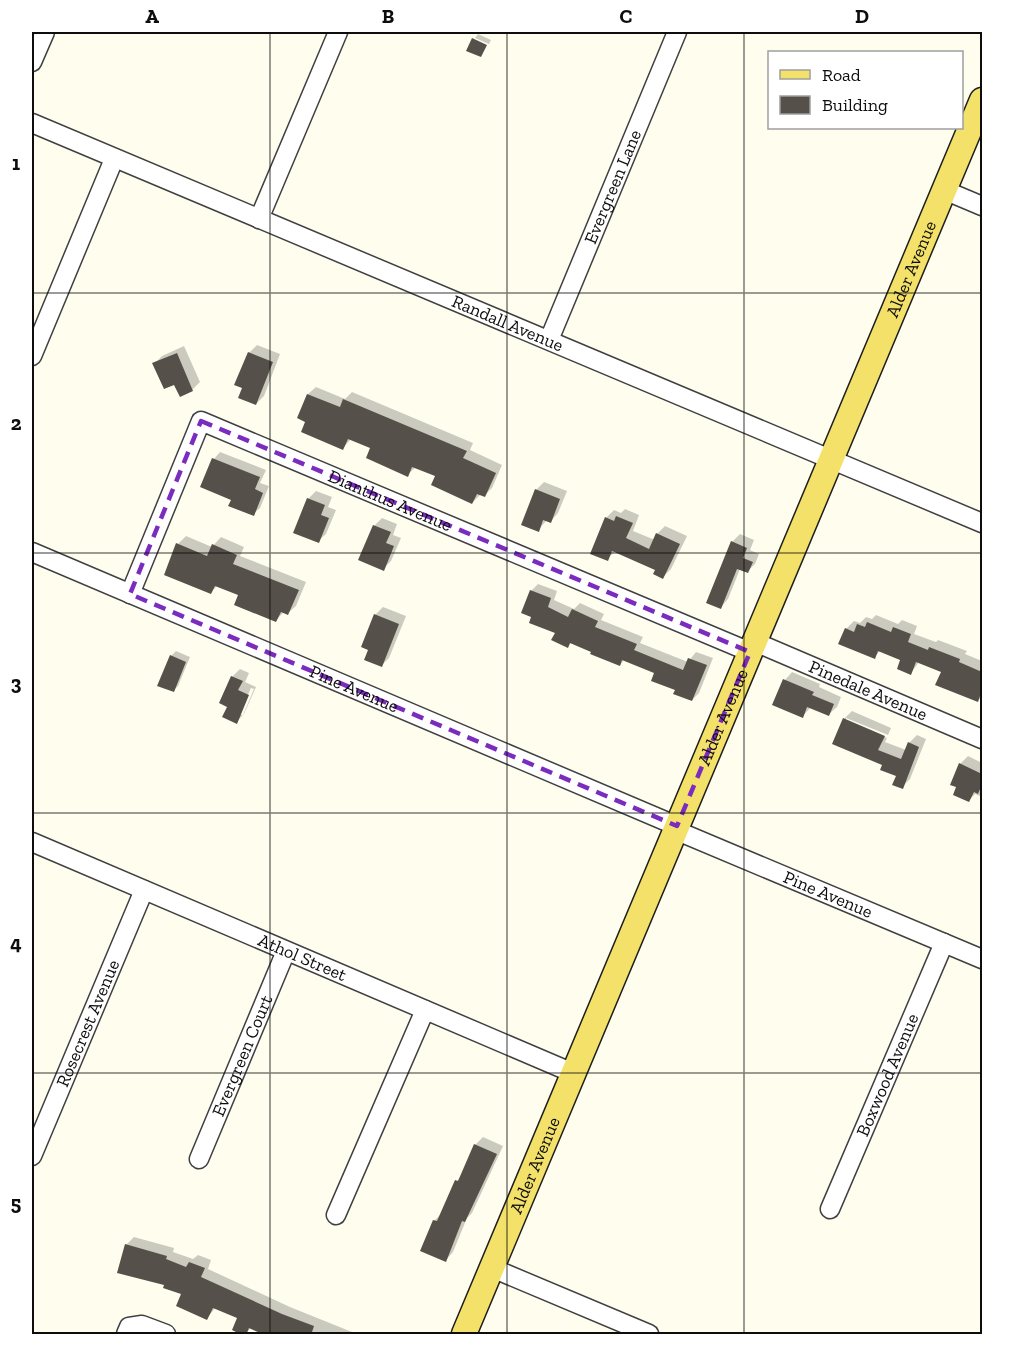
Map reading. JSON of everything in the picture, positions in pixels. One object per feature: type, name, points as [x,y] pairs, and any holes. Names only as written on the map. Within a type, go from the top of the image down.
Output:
[{"type":"main road","name":"Alder Avenue","points":[[464,1335],[982,100]]},
{"type":"street","points":[[32,62],[45,32]]},
{"type":"street","points":[[259,219],[338,32]]},
{"type":"street","name":"Evergreen Lane","points":[[549,340],[677,32]]},
{"type":"street","name":"Randall Avenue","points":[[32,123],[982,523]]},
{"type":"street","points":[[32,356],[114,159]]},
{"type":"street","points":[[944,190],[982,206]]},
{"type":"street","name":"Dianthus Avenue","points":[[130,594],[201,421],[753,647]]},
{"type":"street","name":"Pine Avenue","points":[[32,552],[982,959]]},
{"type":"street","name":"Pinedale Avenue","points":[[753,647],[982,739]]},
{"type":"street","name":"Athol Street","points":[[32,842],[573,1073]]},
{"type":"street","name":"Rosecrest Avenue","points":[[32,1156],[144,890]]},
{"type":"street","name":"Boxwood Avenue","points":[[830,1209],[944,943]]},
{"type":"street","name":"Evergreen Court","points":[[200,1158],[286,951]]},
{"type":"street","points":[[336,1215],[426,1010]]},
{"type":"street","points":[[492,1268],[650,1335]]},
{"type":"street","points":[[128,1331],[142,1325],[166,1335]]},
{"type":"highlighted area","points":[[201,421],[750,652],[677,826],[130,594]]},
{"type":"building","points":[[472,38],[487,45],[481,57],[466,51]]},
{"type":"building","points":[[248,352],[273,362],[256,405],[238,398],[242,388],[234,385]]},
{"type":"building","points":[[177,353],[193,391],[180,397],[174,385],[164,389],[152,363]]},
{"type":"building","points":[[307,394],[340,407],[343,399],[467,451],[463,458],[496,473],[485,497],[477,494],[472,504],[431,485],[435,476],[412,467],[408,477],[366,458],[370,448],[348,439],[343,450],[301,432],[305,422],[297,418]]},
{"type":"building","points":[[212,458],[260,477],[255,489],[263,493],[254,516],[228,506],[231,500],[200,487]]},
{"type":"building","points":[[535,489],[560,499],[551,523],[543,520],[539,532],[521,525]]},
{"type":"building","points":[[307,498],[325,505],[321,515],[329,518],[319,543],[293,533]]},
{"type":"building","points":[[616,516],[633,523],[626,538],[649,549],[656,533],[680,544],[663,579],[653,574],[655,570],[612,551],[608,561],[590,554],[605,517],[614,521]]},
{"type":"building","points":[[373,525],[391,532],[386,543],[394,546],[384,571],[358,560]]},
{"type":"building","points":[[731,541],[747,548],[743,558],[753,562],[748,573],[737,569],[721,609],[706,603]]},
{"type":"building","points":[[176,543],[207,556],[212,544],[237,555],[233,564],[299,590],[288,615],[281,612],[276,622],[234,605],[238,595],[215,586],[211,594],[164,575]]},
{"type":"building","points":[[530,590],[551,598],[548,607],[568,617],[572,609],[598,621],[595,627],[637,644],[634,650],[683,670],[688,658],[707,665],[692,701],[673,694],[675,690],[651,681],[654,673],[622,660],[620,666],[570,643],[568,648],[551,640],[555,633],[529,623],[531,617],[521,613]]},
{"type":"building","points":[[374,614],[399,624],[382,667],[364,660],[368,650],[361,647]]},
{"type":"building","points":[[867,622],[891,632],[893,627],[911,634],[908,642],[960,659],[959,662],[982,672],[982,690],[978,702],[935,685],[941,672],[916,662],[911,675],[897,669],[900,660],[878,651],[875,659],[838,644],[845,628],[854,632],[857,624],[865,627]]},
{"type":"building","points":[[170,655],[186,662],[174,692],[157,686]]},
{"type":"building","points":[[231,676],[243,681],[238,690],[249,695],[237,724],[222,717],[227,707],[219,703]]},
{"type":"building","points":[[783,679],[814,692],[812,695],[834,704],[829,716],[807,707],[803,718],[772,705]]},
{"type":"building","points":[[843,718],[885,736],[878,750],[901,759],[908,742],[919,747],[903,789],[892,785],[896,776],[880,770],[882,765],[832,744]]},
{"type":"building","points":[[959,763],[982,774],[982,784],[978,794],[974,792],[969,802],[953,795],[956,787],[950,785]]},
{"type":"building","points":[[474,1144],[497,1154],[465,1222],[462,1221],[446,1262],[420,1251],[433,1220],[437,1221],[455,1180],[458,1181]]},
{"type":"building","points":[[125,1244],[167,1256],[166,1259],[186,1267],[189,1262],[205,1268],[201,1277],[314,1326],[311,1335],[264,1335],[249,1328],[246,1335],[242,1335],[232,1330],[237,1318],[213,1308],[207,1320],[176,1306],[181,1294],[163,1288],[164,1285],[117,1273]]}]
